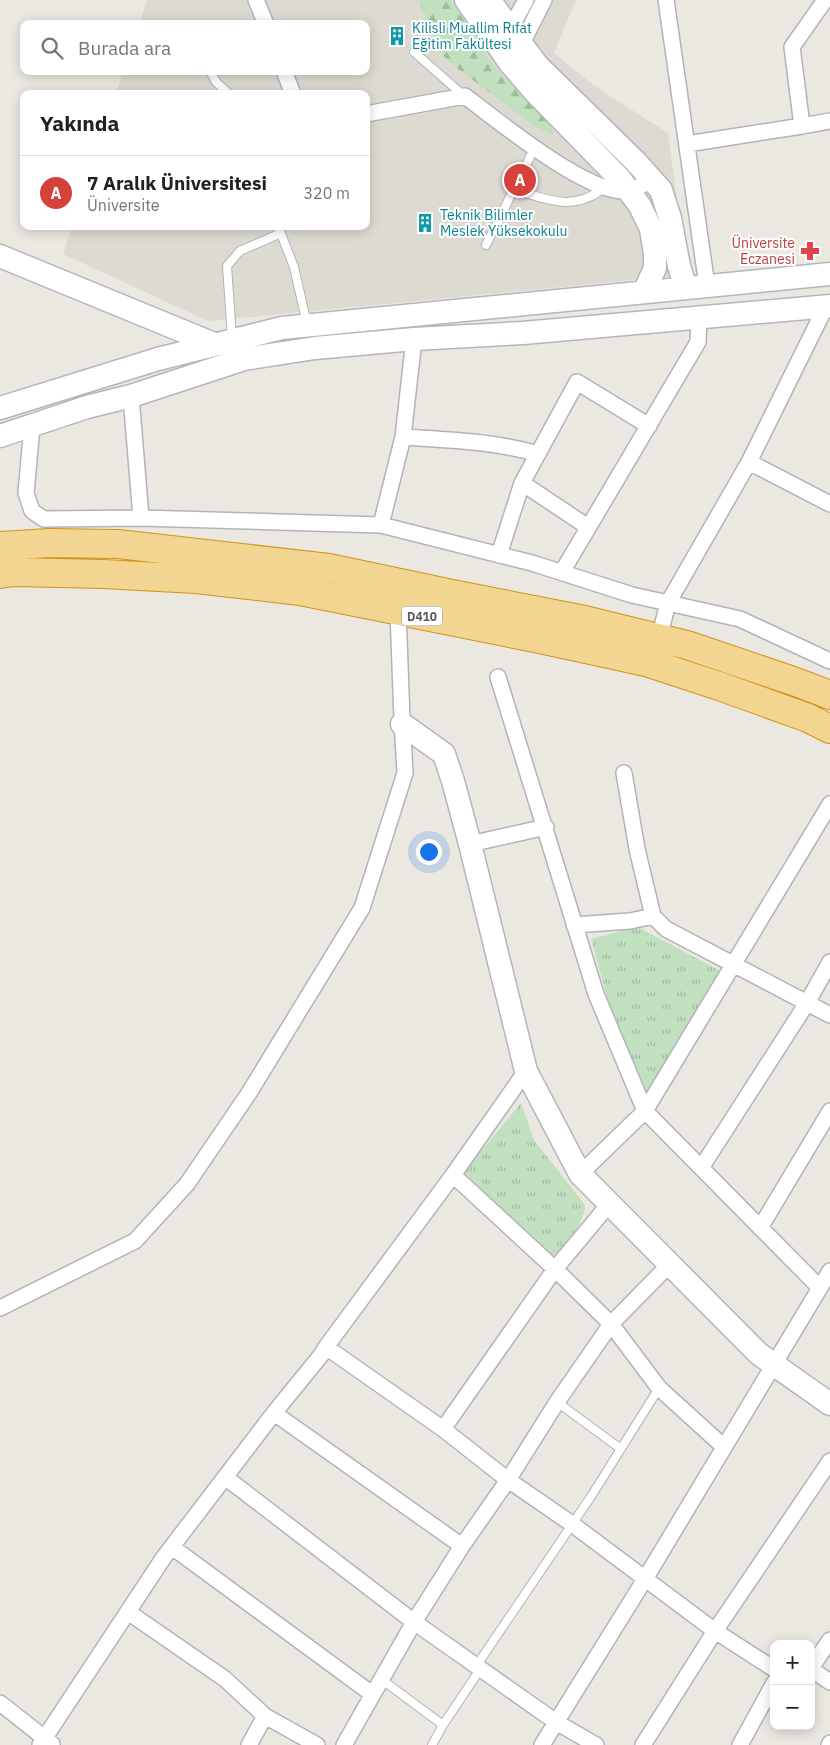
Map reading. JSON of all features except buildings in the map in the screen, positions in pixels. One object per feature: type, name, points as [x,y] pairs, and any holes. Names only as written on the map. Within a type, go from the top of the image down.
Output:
[{"type":"highway","name":"D410","points":[[0,546],[49,543],[118,544],[329,568],[585,620],[688,645],[796,682],[830,696]]},
{"type":"highway","name":"D410","points":[[0,574],[14,572],[103,574],[196,579],[300,590],[646,662],[737,692],[808,718],[830,729]]},
{"type":"street","points":[[256,0],[264,20]]},
{"type":"street","points":[[466,0],[510,46],[537,65],[636,162],[661,190],[670,218],[679,266],[696,287]]},
{"type":"street","points":[[488,0],[534,91],[620,179],[640,206],[651,228],[655,254],[655,268],[644,292]]},
{"type":"street","points":[[510,46],[526,0]]},
{"type":"street","points":[[510,46],[544,0]]},
{"type":"street","points":[[666,0],[687,144],[696,287]]},
{"type":"street","points":[[802,126],[792,47],[826,0]]},
{"type":"street","points":[[286,75],[291,90]]},
{"type":"street","points":[[370,113],[465,96],[535,147],[579,176],[604,188],[623,191],[652,180]]},
{"type":"street","points":[[687,144],[830,121]]},
{"type":"street","points":[[0,256],[223,342]]},
{"type":"street","points":[[0,408],[158,359],[282,328],[830,274]]},
{"type":"street","points":[[0,436],[244,359],[315,348],[414,339],[523,333],[828,306]]},
{"type":"street","points":[[660,638],[668,602],[749,462],[828,306]]},
{"type":"street","points":[[562,572],[698,342],[699,317]]},
{"type":"street","points":[[381,525],[403,437],[414,339]]},
{"type":"street","points":[[499,555],[522,483],[577,382],[649,426]]},
{"type":"street","points":[[131,396],[142,518]]},
{"type":"street","points":[[32,426],[26,493],[32,511],[44,520],[142,518],[381,525],[532,563],[632,595],[740,619],[830,661]]},
{"type":"street","points":[[403,437],[486,443],[516,447],[538,454]]},
{"type":"street","points":[[749,462],[830,504]]},
{"type":"street","points":[[522,483],[588,527]]},
{"type":"street","points":[[0,1308],[136,1241],[187,1184],[249,1093],[362,908],[405,773],[398,611]]},
{"type":"street","points":[[498,677],[546,827],[596,994],[645,1111],[820,1288]]},
{"type":"street","points":[[402,724],[444,754],[470,844],[526,1070],[580,1174],[759,1354],[830,1404]]},
{"type":"street","points":[[624,773],[653,916],[666,929],[830,1016]]},
{"type":"street","points":[[580,1174],[645,1111],[830,804]]},
{"type":"street","points":[[470,844],[546,827]]},
{"type":"street","points":[[574,925],[630,921],[653,916]]},
{"type":"street","points":[[701,1168],[807,1003],[830,962]]},
{"type":"street","points":[[0,1703],[46,1743],[128,1612],[172,1547],[274,1412],[326,1347],[526,1070]]},
{"type":"street","points":[[760,1228],[830,1111]]},
{"type":"street","points":[[452,1175],[555,1269],[610,1324],[659,1388],[724,1447]]},
{"type":"street","points":[[443,1429],[555,1269],[610,1203]]},
{"type":"street","points":[[344,1745],[414,1622],[557,1402],[610,1324],[670,1264]]},
{"type":"street","points":[[542,1745],[645,1579],[830,1271]]},
{"type":"street","points":[[326,1347],[443,1429],[508,1480],[572,1524],[715,1631],[770,1666]]},
{"type":"street","points":[[274,1412],[462,1546]]},
{"type":"street","points":[[643,1745],[715,1631],[830,1461]]},
{"type":"street","points":[[225,1477],[414,1622],[556,1722],[596,1745]]},
{"type":"street","points":[[172,1547],[372,1694]]},
{"type":"street","points":[[128,1612],[225,1678],[265,1716],[318,1745]]},
{"type":"street","points":[[815,1662],[830,1640]]},
{"type":"street","points":[[815,1671],[830,1682]]},
{"type":"street","points":[[740,1745],[773,1685]]},
{"type":"street","points":[[248,1745],[265,1716]]},
{"type":"lane","points":[[414,52],[465,96]]},
{"type":"lane","points":[[212,75],[216,82],[225,90]]},
{"type":"lane","points":[[486,245],[535,147]]},
{"type":"lane","points":[[514,189],[554,202],[570,203],[587,199],[604,188]]},
{"type":"lane","points":[[223,342],[227,266],[240,251],[279,230],[294,267],[307,326]]},
{"type":"lane","points":[[432,1745],[479,1667],[659,1388]]},
{"type":"lane","points":[[557,1402],[621,1449]]},
{"type":"lane","points":[[381,1679],[443,1725]]},
{"type":"shaded area","points":[[147,0],[576,0],[554,53],[596,87],[668,133],[687,275],[208,321],[63,254],[71,230],[370,230],[370,90],[117,90],[122,75],[370,75],[370,20],[140,20]]},
{"type":"green space","points":[[419,0],[451,0],[493,65],[552,126],[553,135],[536,127],[458,69],[437,50]]},
{"type":"green space","points":[[638,927],[720,971],[647,1092],[611,1011],[591,939]]},
{"type":"green space","points":[[521,1103],[534,1140],[585,1205],[582,1218],[573,1234],[561,1249],[550,1257],[464,1172]]},
{"type":"place","name":"Kilisli Muallim Rıfat Eğitim Fakültesi","points":[[397,36]]},
{"type":"place","name":"7 Aralık Üniversitesi","points":[[520,180]]},
{"type":"place","name":"Teknik Bilimler Meslek Yüksekokulu","points":[[425,223]]},
{"type":"place","name":"Üniversite Eczanesi","points":[[810,251]]}]
